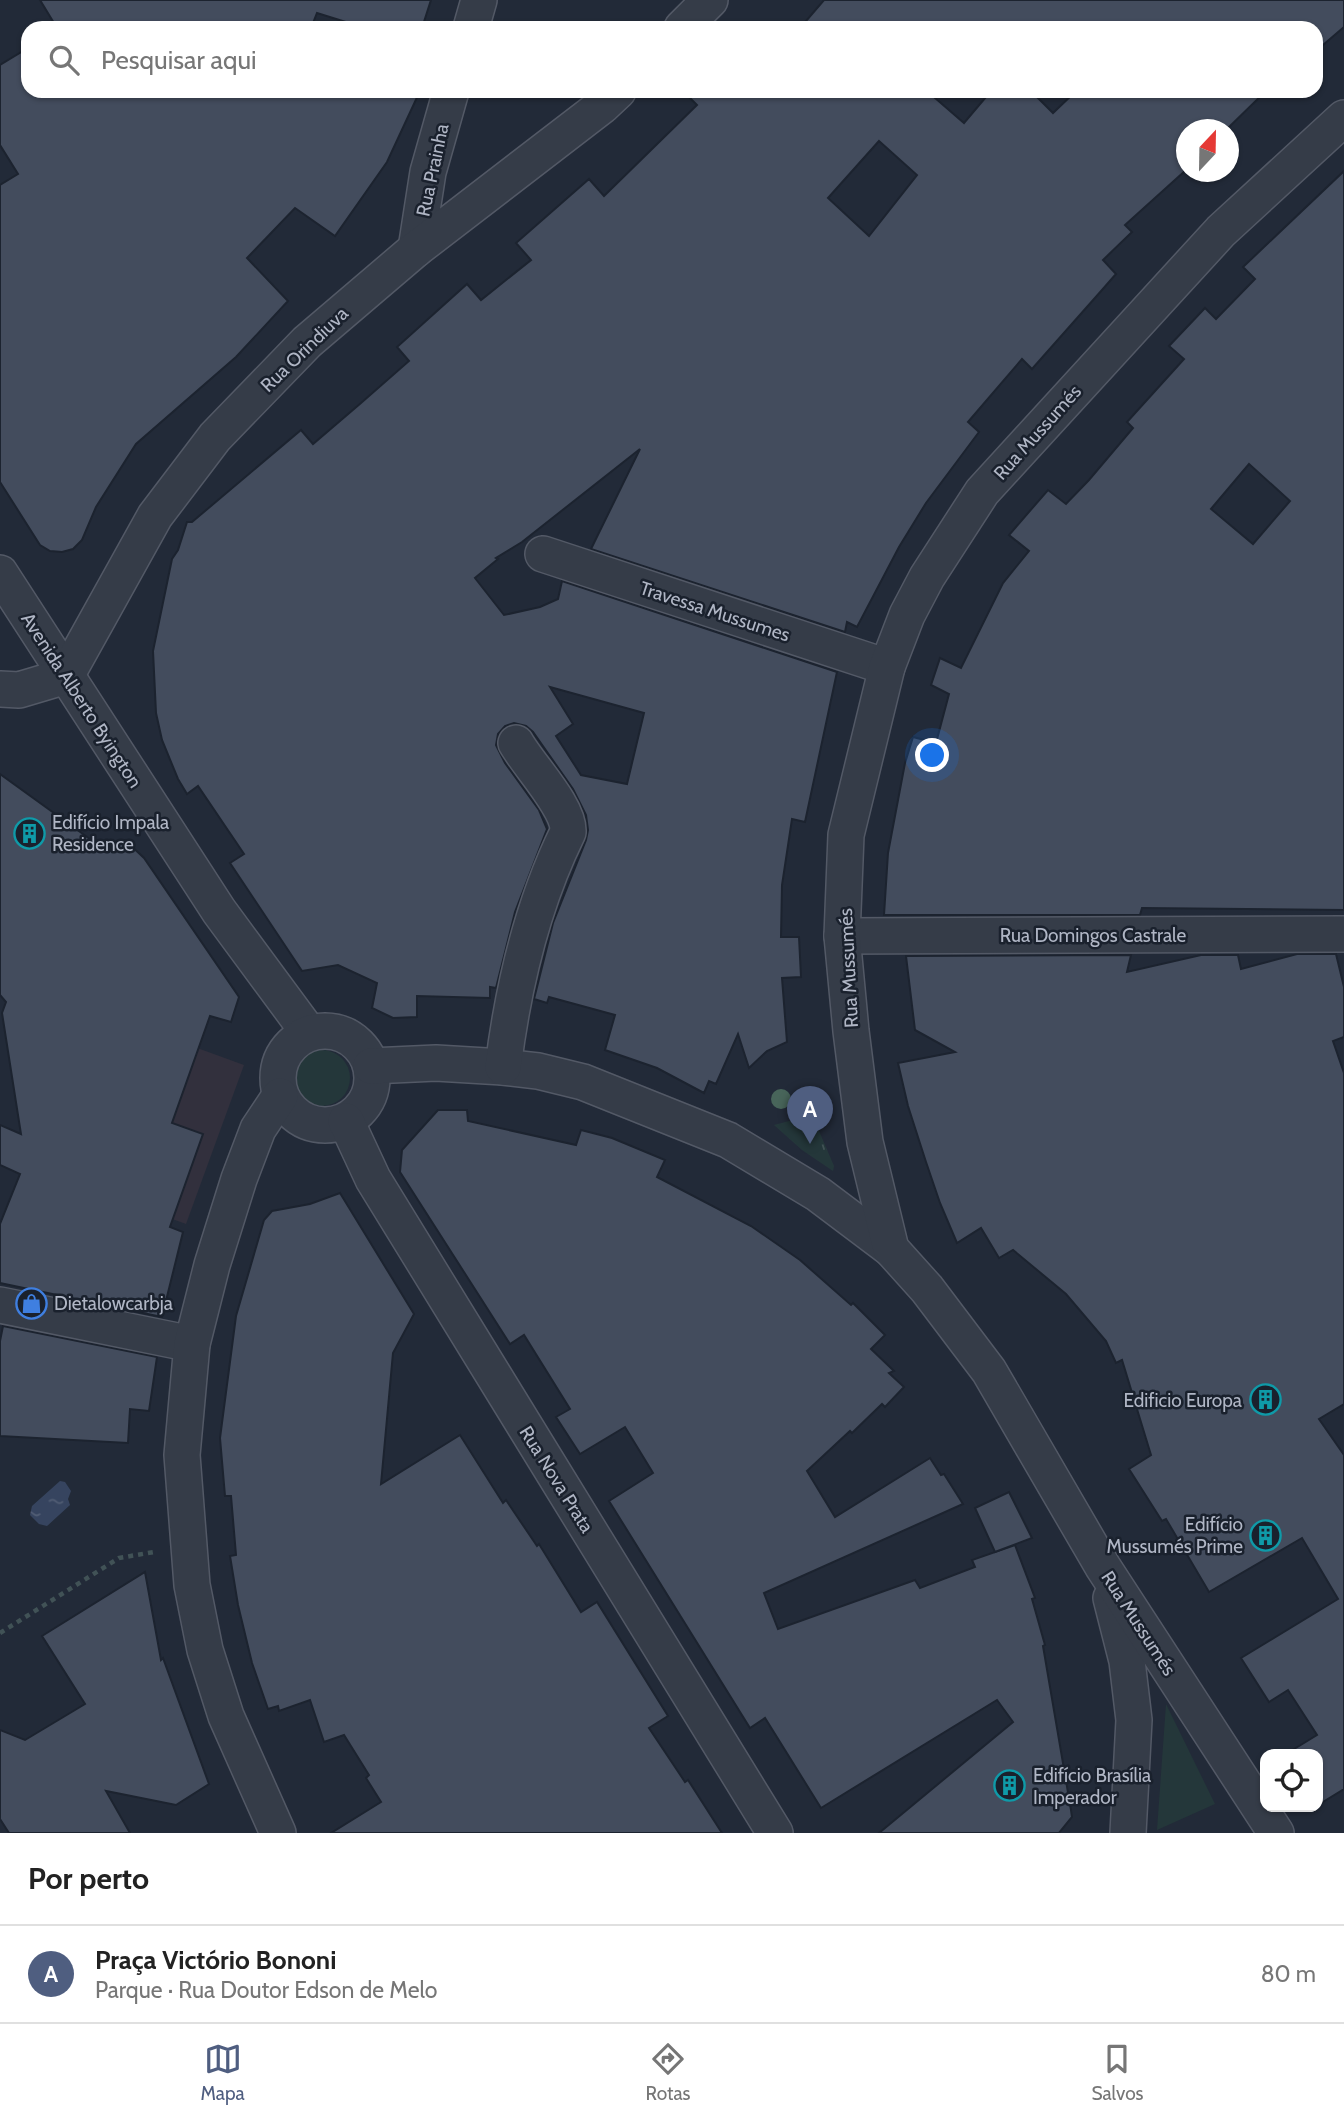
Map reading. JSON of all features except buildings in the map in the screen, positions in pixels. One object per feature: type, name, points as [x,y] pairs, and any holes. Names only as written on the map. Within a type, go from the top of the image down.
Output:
[{"type":"street","points":[[473,21],[479,0]]},
{"type":"street","points":[[689,21],[710,0]]},
{"type":"street","name":"Rua Prainha","points":[[416,249],[428,172],[448,98]]},
{"type":"street","name":"Rua Orindiuva","points":[[66,676],[155,516],[215,437],[307,342],[416,249],[611,98]]},
{"type":"street","name":"Rua Mussumés","points":[[1276,1833],[1103,1567],[989,1371],[927,1289],[891,1249],[865,1142],[851,1031],[842,936],[846,835],[887,667],[907,615],[927,577],[982,492],[1221,231],[1344,118]]},
{"type":"street","name":"Travessa Mussumes","points":[[543,554],[887,667]]},
{"type":"street","name":"Avenida Alberto Byington","points":[[0,573],[219,911],[309,1033]]},
{"type":"street","points":[[0,690],[19,690],[66,676]]},
{"type":"street","points":[[503,1067],[509,1020],[520,970],[545,886],[568,832],[568,825],[557,801],[516,743]]},
{"type":"street","name":"Rua Domingos Castrale","points":[[842,936],[1344,934]]},
{"type":"street","points":[[325,1030],[354,1040],[371,1066],[372,1083],[368,1098],[359,1111],[346,1121],[331,1125],[301,1119],[289,1110],[277,1081],[278,1066],[284,1052],[295,1040],[309,1033],[325,1030]]},
{"type":"street","points":[[371,1066],[436,1063],[503,1067],[538,1071],[583,1082],[728,1140],[818,1194],[891,1249]]},
{"type":"street","points":[[278,1833],[226,1716],[205,1650],[192,1585],[182,1455],[192,1345],[212,1265],[258,1129],[281,1096]]},
{"type":"street","name":"Rua Nova Prata","points":[[346,1121],[373,1179],[775,1833]]},
{"type":"street","points":[[0,1305],[192,1345]]},
{"type":"street","points":[[1103,1567],[1128,1661],[1134,1720],[1128,1833]]},
{"type":"street","points":[[1130,1684],[1149,1671],[1172,1674]]},
{"type":"path","points":[[0,1633],[119,1558],[189,1547]]},
{"type":"shaded area","points":[[126,1022],[244,1065],[186,1224],[40,1171]]},
{"type":"green space","points":[[322,1050],[333,1052],[342,1058],[348,1067],[348,1089],[342,1098],[333,1104],[322,1106],[311,1104],[302,1098],[296,1089],[294,1078],[296,1067],[302,1058],[311,1052]]},
{"type":"green space","points":[[813,1117],[834,1166],[833,1171],[802,1150],[774,1125],[793,1120],[811,1120]]},
{"type":"green space","points":[[1166,1704],[1215,1804],[1157,1830]]},
{"type":"water","points":[[60,1481],[65,1482],[71,1491],[68,1499],[70,1505],[47,1526],[39,1524],[30,1515],[32,1506]]},
{"type":"place","name":"Edifício Impala Residence","points":[[29,833]]},
{"type":"place","name":"Praça Victório Bononi","points":[[810,1144]]},
{"type":"place","name":"Dietalowcarbja","points":[[31,1303]]},
{"type":"place","name":"Edificio Europa","points":[[1265,1400]]},
{"type":"place","name":"Edifício Mussumés Prime","points":[[1266,1535]]},
{"type":"place","name":"Edifício Brasília Imperador","points":[[1010,1786]]}]
